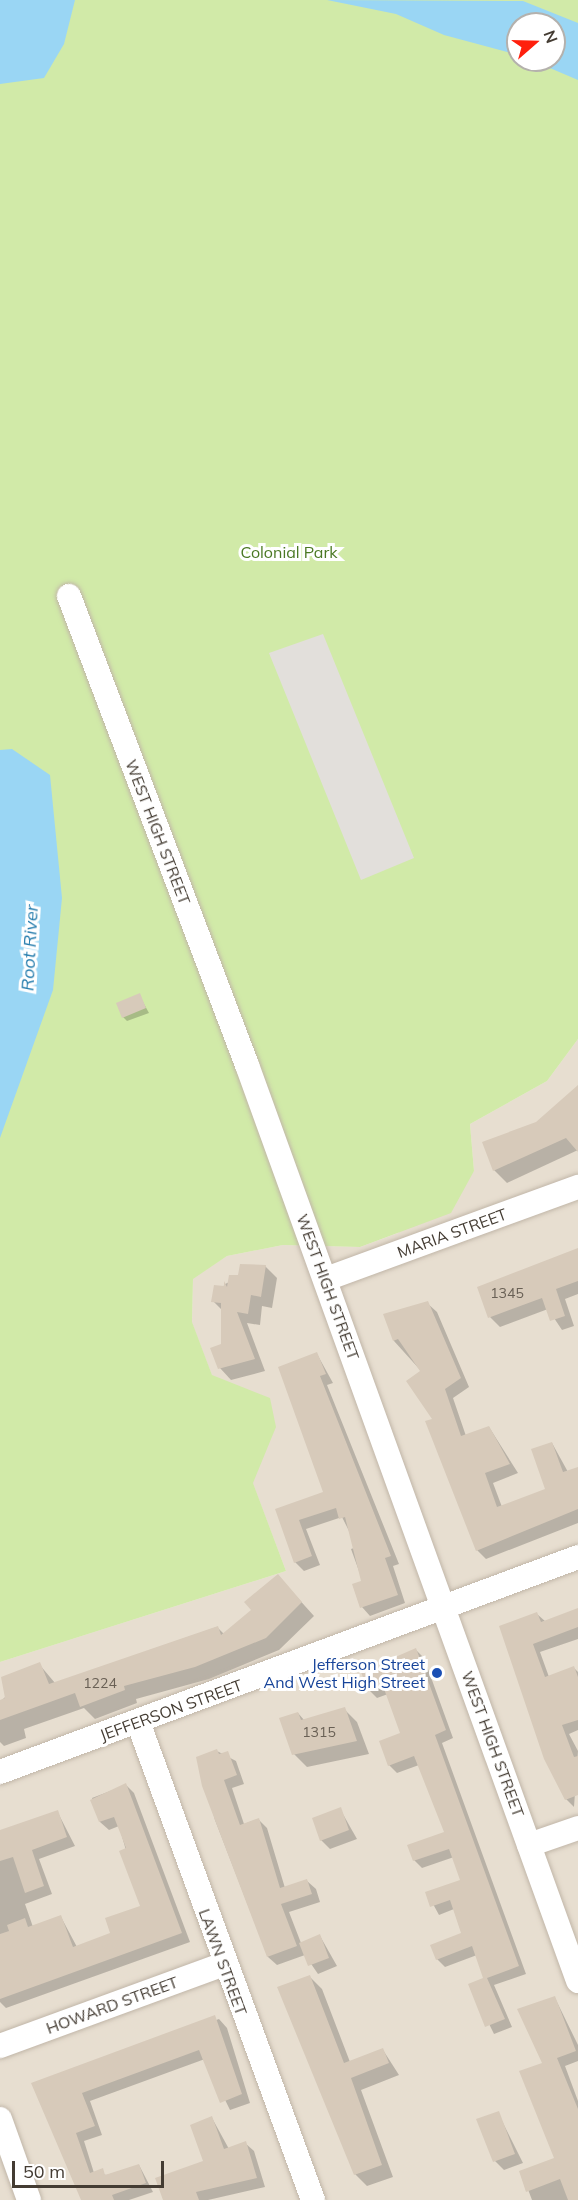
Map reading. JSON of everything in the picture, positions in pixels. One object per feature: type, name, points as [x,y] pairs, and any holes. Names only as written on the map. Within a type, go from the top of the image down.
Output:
[{"type":"street","name":"WEST HIGH STREET","points":[[69,596],[326,1279],[578,1981]]},
{"type":"street","name":"MARIA STREET","points":[[326,1279],[578,1187]]},
{"type":"street","name":"JEFFERSON STREET","points":[[0,1772],[578,1557]]},
{"type":"street","name":"LAWN STREET","points":[[138,1722],[224,1964],[313,2200]]},
{"type":"street","points":[[529,1845],[578,1828]]},
{"type":"street","name":"HOWARD STREET","points":[[0,2046],[224,1964]]},
{"type":"street","points":[[0,2119],[28,2200]]},
{"type":"shaded area","points":[[323,634],[414,858],[361,880],[269,653]]},
{"type":"shaded area","points":[[578,1039],[578,2200],[0,2200],[0,1662],[286,1571],[192,1323],[193,1278],[227,1256],[283,1245],[360,1247],[398,1233],[474,1171],[470,1124],[547,1081]]},
{"type":"green space","name":"Colonial Park","points":[[0,0],[578,0],[578,1039],[547,1081],[470,1124],[474,1171],[451,1213],[360,1247],[283,1245],[227,1256],[193,1279],[192,1322],[212,1375],[270,1398],[276,1427],[253,1483],[286,1571],[0,1662]]},
{"type":"water","points":[[0,0],[75,0],[64,44],[44,78],[0,84]]},
{"type":"water","points":[[327,0],[523,1],[550,12],[506,12],[506,52],[444,35],[396,14]]},
{"type":"water","points":[[566,18],[578,23],[578,80],[559,72],[566,72]]},
{"type":"water","name":"Root River","points":[[12,749],[50,775],[62,898],[53,990],[0,1138],[0,750]]},
{"type":"building","points":[[140,993],[146,1008],[122,1018],[116,1003]]},
{"type":"building","points":[[578,1085],[578,1152],[566,1138],[493,1171],[482,1142],[536,1122]]},
{"type":"building","points":[[578,1248],[578,1281],[556,1289],[565,1316],[550,1321],[542,1298],[488,1318],[477,1287]]},
{"type":"building","points":[[240,1264],[266,1265],[261,1297],[251,1295],[248,1314],[237,1312],[255,1359],[218,1369],[210,1348],[221,1344],[221,1303],[211,1302],[214,1285],[224,1286],[224,1281],[227,1287],[229,1275],[238,1275]]},
{"type":"building","points":[[428,1301],[461,1378],[445,1389],[461,1436],[489,1426],[510,1464],[485,1473],[497,1507],[545,1489],[531,1449],[552,1442],[563,1472],[578,1467],[578,1509],[476,1551],[425,1421],[432,1419],[406,1381],[420,1371],[398,1339],[393,1341],[383,1314]]},
{"type":"building","points":[[317,1352],[326,1374],[320,1376],[391,1556],[385,1558],[398,1595],[360,1608],[352,1584],[361,1581],[345,1517],[339,1519],[336,1508],[299,1520],[312,1556],[294,1563],[275,1509],[323,1492],[278,1367]]},
{"type":"building","points":[[278,1574],[302,1602],[266,1638],[195,1667],[124,1686],[125,1690],[80,1707],[75,1693],[0,1720],[0,1700],[5,1698],[1,1677],[40,1662],[49,1684],[218,1626],[221,1635],[251,1610],[244,1602]]},
{"type":"building","points":[[578,1608],[578,1627],[533,1644],[545,1677],[574,1666],[578,1677],[578,1720],[562,1725],[574,1757],[578,1756],[578,1795],[565,1800],[544,1759],[499,1626],[537,1612],[541,1622]]},
{"type":"building","points":[[416,1648],[446,1730],[435,1735],[519,1966],[487,1978],[505,2019],[485,2027],[468,1984],[483,1978],[472,1946],[436,1960],[430,1945],[461,1933],[450,1900],[430,1907],[425,1892],[460,1880],[449,1849],[413,1861],[407,1845],[444,1832],[414,1756],[388,1766],[379,1741],[400,1733],[383,1686],[368,1691],[361,1672]]},
{"type":"building","points":[[345,1707],[357,1741],[292,1755],[279,1718],[298,1712],[301,1720]]},
{"type":"building","points":[[217,1749],[219,1754],[228,1751],[237,1775],[224,1780],[240,1825],[259,1818],[280,1888],[307,1879],[312,1894],[281,1904],[297,1946],[267,1957],[202,1786],[196,1757]]},
{"type":"building","points":[[126,1783],[182,1933],[0,1999],[0,1934],[9,1931],[7,1925],[25,1918],[28,1927],[61,1915],[73,1947],[110,1933],[105,1918],[140,1906],[119,1851],[126,1848],[114,1817],[99,1822],[90,1800]]},
{"type":"building","points":[[341,1807],[349,1830],[320,1841],[312,1818]]},
{"type":"building","points":[[58,1810],[67,1837],[32,1850],[44,1886],[25,1893],[13,1857],[0,1861],[0,1830]]},
{"type":"building","points":[[320,1934],[329,1958],[308,1966],[299,1943]]},
{"type":"building","points":[[310,1975],[344,2063],[383,2048],[389,2063],[351,2078],[382,2165],[354,2175],[277,1987]]},
{"type":"building","points":[[555,1996],[576,2051],[557,2058],[578,2109],[578,2200],[568,2200],[560,2179],[526,2192],[519,2171],[554,2158],[519,2071],[542,2063],[517,2009]]},
{"type":"building","points":[[215,2015],[242,2094],[220,2103],[199,2050],[82,2093],[95,2126],[76,2133],[90,2173],[103,2168],[105,2175],[139,2164],[146,2183],[112,2195],[114,2200],[81,2200],[31,2083]]},
{"type":"building","points":[[499,2111],[515,2154],[493,2162],[476,2119]]},
{"type":"building","points":[[212,2116],[224,2149],[246,2141],[257,2178],[196,2192],[199,2200],[163,2200],[155,2178],[203,2161],[190,2125]]},
{"type":"place","name":"Jefferson Street And West High Street","points":[[437,1673]]}]
